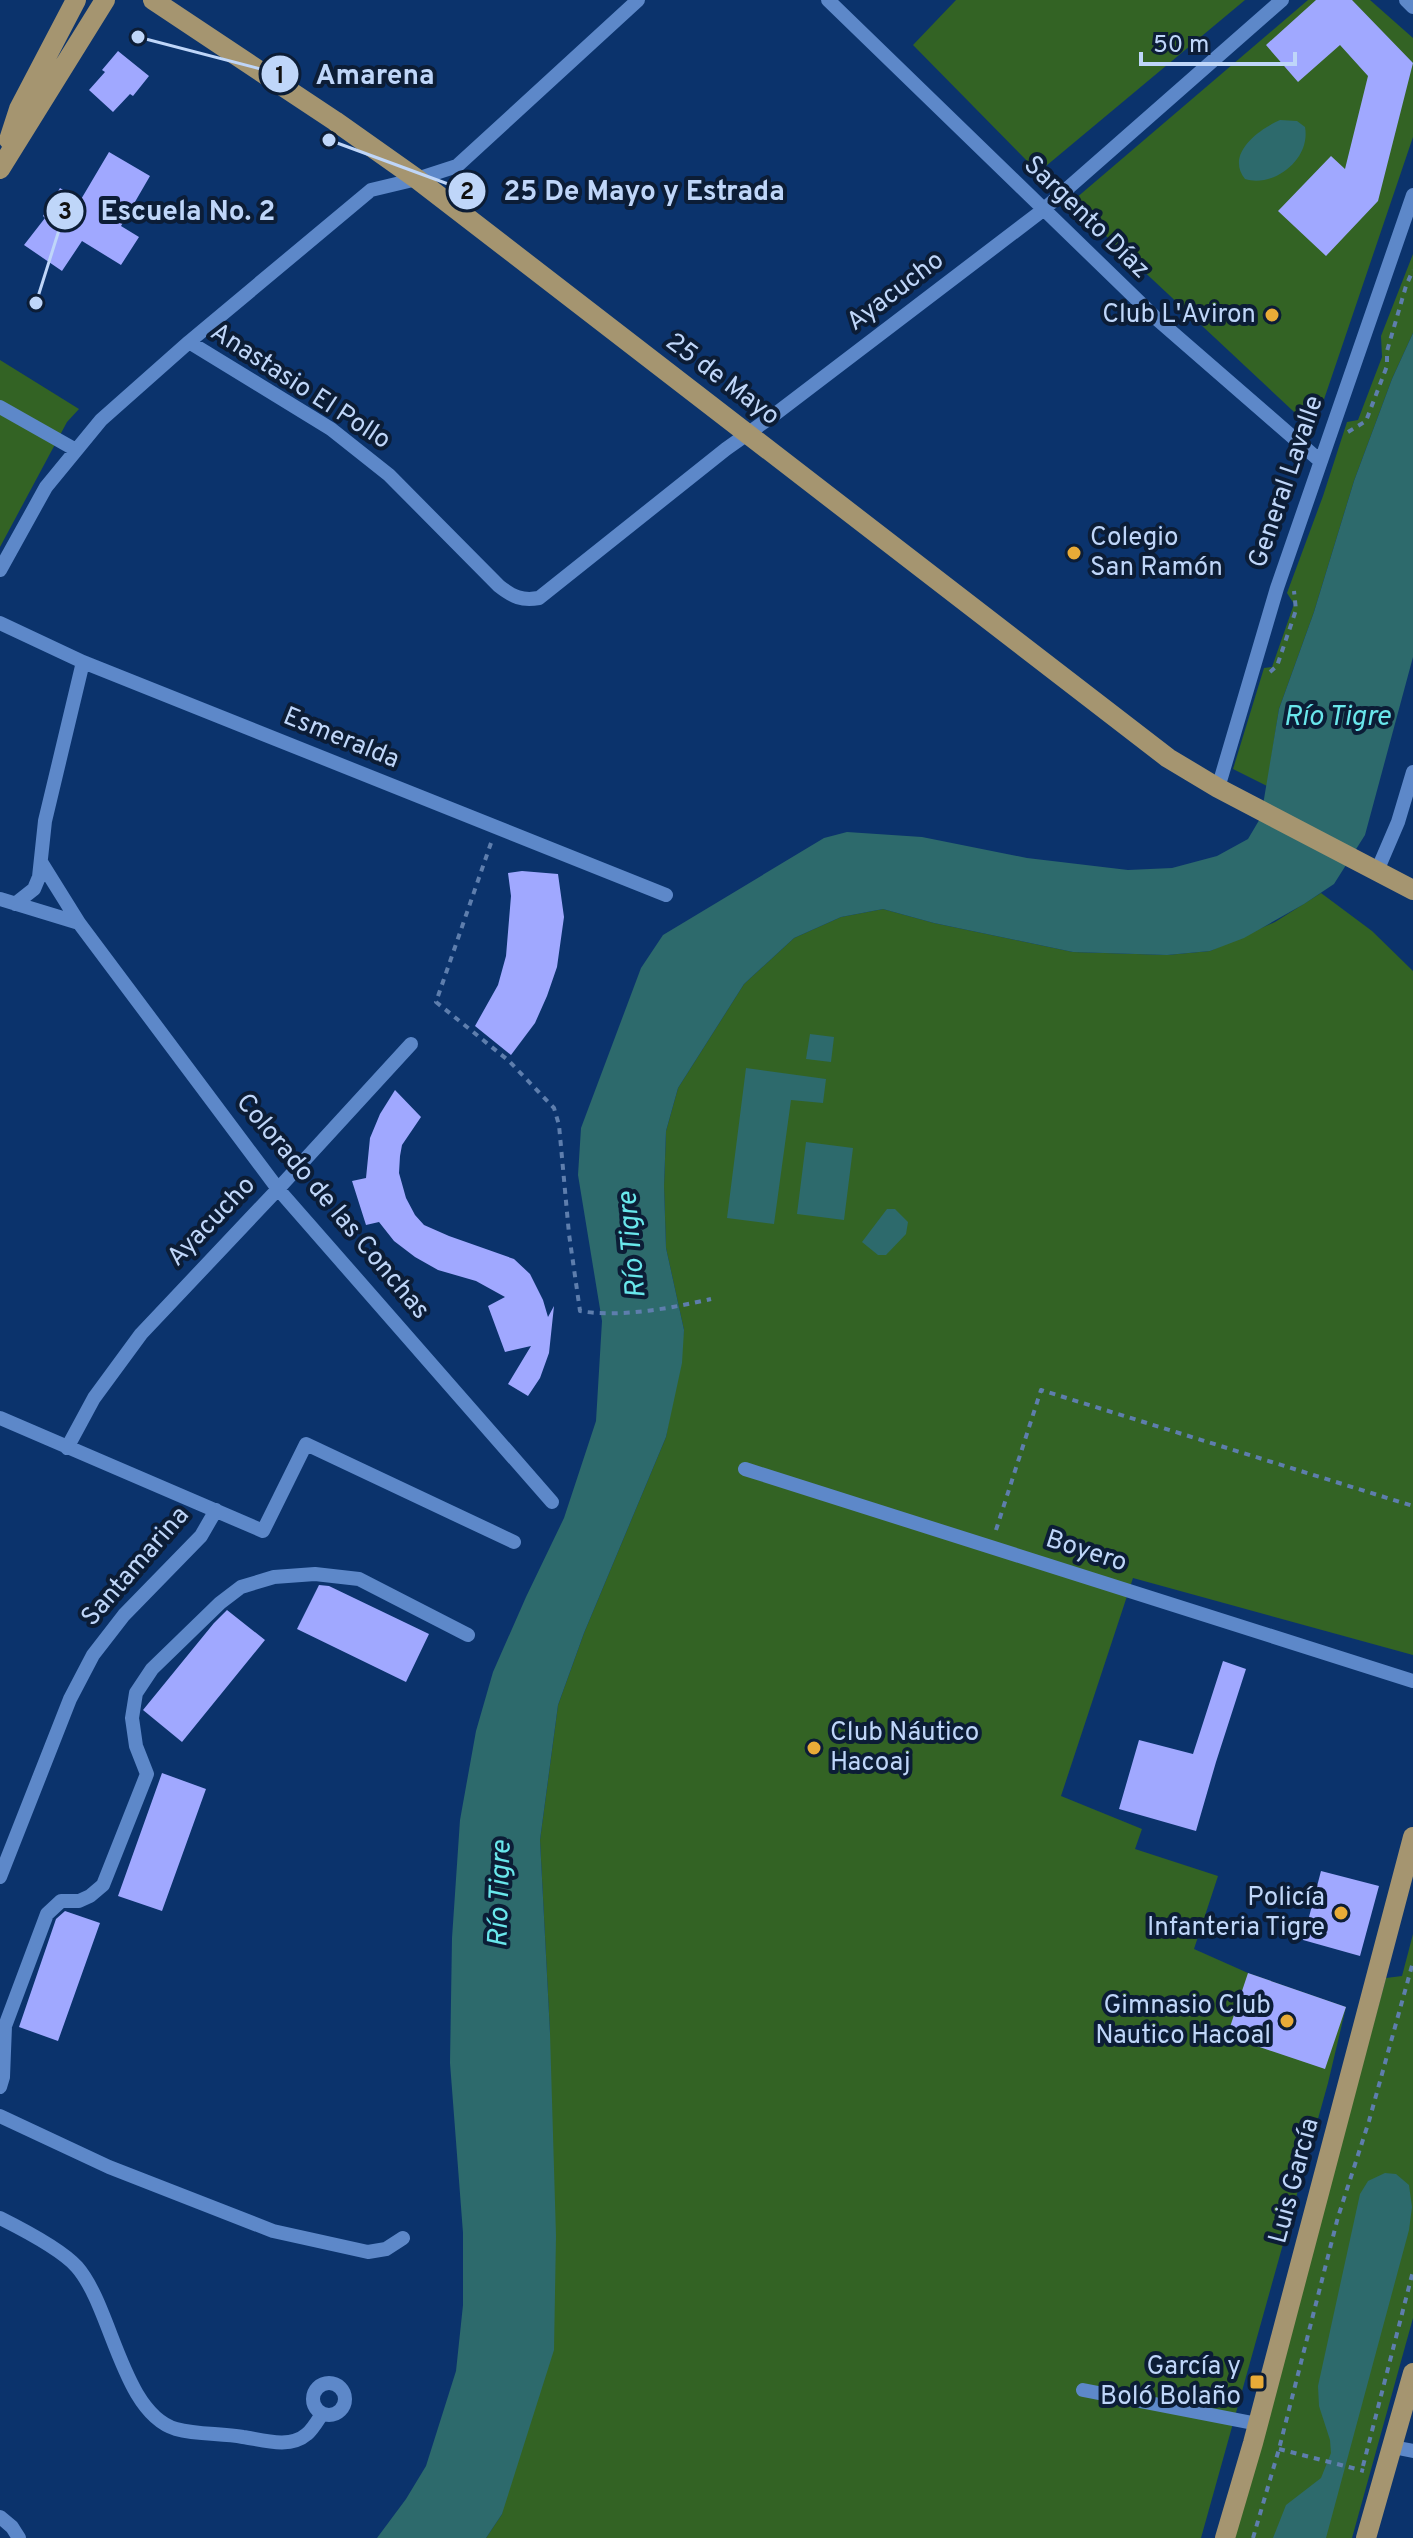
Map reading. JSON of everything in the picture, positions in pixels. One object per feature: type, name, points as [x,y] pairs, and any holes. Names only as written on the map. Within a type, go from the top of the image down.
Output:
[{"type":"main road","points":[[0,168],[19,109],[76,0]]},
{"type":"main road","points":[[0,168],[105,0]]},
{"type":"main road","name":"25 de Mayo","points":[[153,0],[417,179],[1168,758],[1218,788],[1413,890]]},
{"type":"main road","name":"Luis García","points":[[1225,2538],[1256,2434],[1413,1837]]},
{"type":"main road","points":[[1370,2531],[1403,2449],[1413,2373]]},
{"type":"street","points":[[0,570],[46,487],[101,420],[371,190],[457,166],[638,0]]},
{"type":"street","name":"Sargento Díaz","points":[[828,0],[1158,320],[1319,460]]},
{"type":"street","name":"Ayacucho","points":[[525,600],[539,598],[552,590],[748,432],[1043,210],[1282,0]]},
{"type":"street","points":[[1406,0],[1413,7]]},
{"type":"street","name":"General Lavalle","points":[[1218,788],[1277,588],[1319,460],[1413,195]]},
{"type":"street","name":"Anastasio El Pollo","points":[[189,342],[331,429],[389,475],[499,586],[511,596],[525,600]]},
{"type":"street","points":[[0,407],[76,450]]},
{"type":"street","name":"Esmeralda","points":[[0,623],[83,662],[666,895]]},
{"type":"street","points":[[7,901],[34,889],[41,862],[45,821],[83,662]]},
{"type":"street","points":[[1368,866],[1398,822],[1413,772]]},
{"type":"street","name":"Colorado de las Conchas","points":[[41,862],[79,923],[278,1189],[552,1502]]},
{"type":"street","points":[[7,901],[79,923]]},
{"type":"street","name":"Ayacucho","points":[[67,1448],[94,1398],[141,1334],[411,1044]]},
{"type":"street","points":[[0,1418],[263,1531],[306,1444],[514,1542]]},
{"type":"street","name":"Boyero","points":[[745,1469],[1413,1681]]},
{"type":"street","name":"Santamarina","points":[[0,1877],[70,1699],[93,1655],[124,1615],[201,1536],[216,1510]]},
{"type":"street","points":[[0,2087],[5,2026],[47,1914],[61,1901],[79,1901],[103,1885],[147,1774],[136,1746],[132,1718],[136,1693],[152,1669],[220,1603],[241,1587],[274,1577],[315,1574],[359,1579],[468,1635]]},
{"type":"street","points":[[0,2116],[109,2167],[273,2231],[368,2252],[386,2249],[403,2238]]},
{"type":"street","points":[[0,2218],[75,2264],[91,2285],[133,2385],[147,2410],[158,2421],[186,2431],[277,2443],[293,2441],[307,2434],[322,2414]]},
{"type":"street","points":[[1083,2390],[1256,2434]]},
{"type":"street","points":[[0,2517],[19,2538]]},
{"type":"path","points":[[1348,432],[1366,421],[1387,366],[1387,351],[1413,270]]},
{"type":"path","points":[[1266,674],[1277,666],[1296,610],[1294,589]]},
{"type":"path","points":[[497,827],[436,1002],[509,1061],[554,1108],[559,1125],[580,1311],[599,1314],[681,1306],[711,1299]]},
{"type":"path","points":[[991,1547],[1041,1390],[1413,1506]]},
{"type":"path","points":[[1253,2538],[1338,2217],[1369,2121],[1413,1962]]},
{"type":"path","points":[[1359,2484],[1413,2271]]},
{"type":"path","points":[[1256,2434],[1279,2449],[1350,2467]]},
{"type":"green space","points":[[956,0],[1245,0],[1046,166],[1032,166],[913,45]]},
{"type":"green space","name":"Club L'Aviron","points":[[1308,0],[1370,0],[1413,38],[1413,137],[1316,423],[1307,424],[1075,207],[1075,199]]},
{"type":"green space","points":[[1413,254],[1413,333],[1392,379],[1354,481],[1314,612],[1279,709],[1267,786],[1233,769],[1264,668],[1272,667],[1294,604],[1287,593],[1347,422],[1358,420],[1382,357],[1381,336]]},
{"type":"green space","points":[[0,360],[79,409],[67,422],[0,547]]},
{"type":"green space","name":"Club Náutico Hacoaj","points":[[1321,893],[1372,931],[1413,971],[1413,1655],[1133,1578],[1061,1796],[1142,1829],[1135,1849],[1218,1876],[1194,1949],[1248,1973],[1346,2007],[1328,2083],[1201,2538],[486,2538],[502,2514],[550,2033],[540,1840],[558,1705],[584,1633],[666,1437],[684,1330],[666,1248],[664,1186],[666,1131],[678,1088],[744,984],[794,938],[841,917],[883,909],[1073,952],[1167,955],[1210,951],[1275,922]]},
{"type":"green space","points":[[1413,1934],[1413,2318],[1352,2538],[1234,2538],[1386,1978],[1402,1976]]},
{"type":"water","points":[[1280,120],[1297,121],[1305,127],[1302,150],[1296,160],[1278,175],[1256,181],[1245,179],[1240,170],[1242,152],[1254,136]]},
{"type":"water","name":"Río Tigre","points":[[1413,333],[1413,657],[1365,835],[1334,884],[1244,938],[1210,951],[1167,955],[1073,952],[883,909],[841,917],[794,938],[744,984],[678,1088],[666,1131],[664,1186],[666,1248],[684,1330],[682,1363],[666,1437],[584,1633],[558,1705],[540,1840],[556,2236],[554,2350],[502,2514],[486,2538],[377,2538],[426,2466],[456,2371],[463,2305],[463,2233],[450,2063],[452,1938],[460,1820],[476,1731],[493,1672],[564,1518],[596,1421],[602,1321],[578,1175],[581,1128],[641,968],[663,935],[824,838],[847,832],[922,837],[1027,858],[1128,870],[1172,868],[1217,856],[1248,839],[1261,817],[1279,709],[1314,612],[1354,481],[1392,379]]},
{"type":"water","points":[[810,1034],[834,1037],[831,1062],[806,1059]]},
{"type":"water","points":[[746,1068],[826,1079],[823,1103],[791,1100],[774,1224],[727,1218]]},
{"type":"water","points":[[806,1142],[853,1148],[844,1220],[797,1214]]},
{"type":"water","points":[[887,1209],[895,1209],[908,1222],[906,1234],[886,1255],[878,1255],[862,1242]]},
{"type":"water","points":[[1385,2173],[1396,2174],[1409,2185],[1412,2207],[1409,2230],[1326,2538],[1273,2538],[1286,2505],[1321,2478],[1331,2453],[1319,2406],[1318,2386],[1360,2194],[1368,2181]]},
{"type":"building","points":[[1316,0],[1352,0],[1413,63],[1378,201],[1326,256],[1278,211],[1331,156],[1345,169],[1368,76],[1340,45],[1298,82],[1266,45]]},
{"type":"building","points":[[118,51],[149,76],[133,96],[130,94],[113,112],[89,90]]},
{"type":"building","points":[[109,152],[150,176],[121,226],[139,237],[121,265],[82,241],[62,271],[24,245],[45,218],[43,216],[60,188],[80,201]]},
{"type":"building","points":[[508,873],[558,874],[564,917],[557,967],[547,996],[535,1023],[511,1055],[475,1026],[498,985],[506,956],[511,896]]},
{"type":"building","points":[[395,1090],[421,1117],[402,1145],[400,1156],[399,1173],[415,1215],[424,1225],[514,1259],[530,1274],[548,1317],[554,1306],[549,1353],[540,1378],[528,1396],[508,1384],[531,1346],[505,1352],[488,1306],[505,1297],[476,1281],[438,1270],[415,1257],[394,1241],[379,1222],[366,1225],[352,1181],[366,1178],[370,1138]]},
{"type":"building","points":[[319,1585],[329,1586],[429,1634],[406,1682],[297,1629]]},
{"type":"building","points":[[227,1610],[265,1640],[182,1742],[143,1710]]},
{"type":"building","points":[[1223,1661],[1246,1669],[1196,1831],[1119,1809],[1139,1740],[1193,1754]]},
{"type":"building","points":[[162,1773],[206,1789],[162,1911],[118,1896]]},
{"type":"building","name":"Policía Infanteria Tigre","points":[[1321,1871],[1379,1886],[1360,1956],[1303,1940]]},
{"type":"building","points":[[65,1911],[100,1923],[58,2041],[19,2027],[56,1919]]},
{"type":"building","name":"Gimnasio Club Nautico Hacoal","points":[[1248,1973],[1346,2007],[1325,2069],[1227,2036]]},
{"type":"place","name":"Amarena","points":[[138,37]]},
{"type":"place","name":"25 De Mayo y Estrada","points":[[329,140]]},
{"type":"place","name":"Escuela No. 2","points":[[36,303]]},
{"type":"place","name":"Club L'Aviron","points":[[1272,315]]},
{"type":"place","name":"Colegio San Ramón","points":[[1074,553]]},
{"type":"place","name":"Club Náutico Hacoaj","points":[[814,1748]]},
{"type":"place","name":"Policía Infanteria Tigre","points":[[1341,1913]]},
{"type":"place","name":"Gimnasio Club Nautico Hacoal","points":[[1287,2021]]},
{"type":"place","name":"García y Boló Bolaño","points":[[1257,2382]]}]
